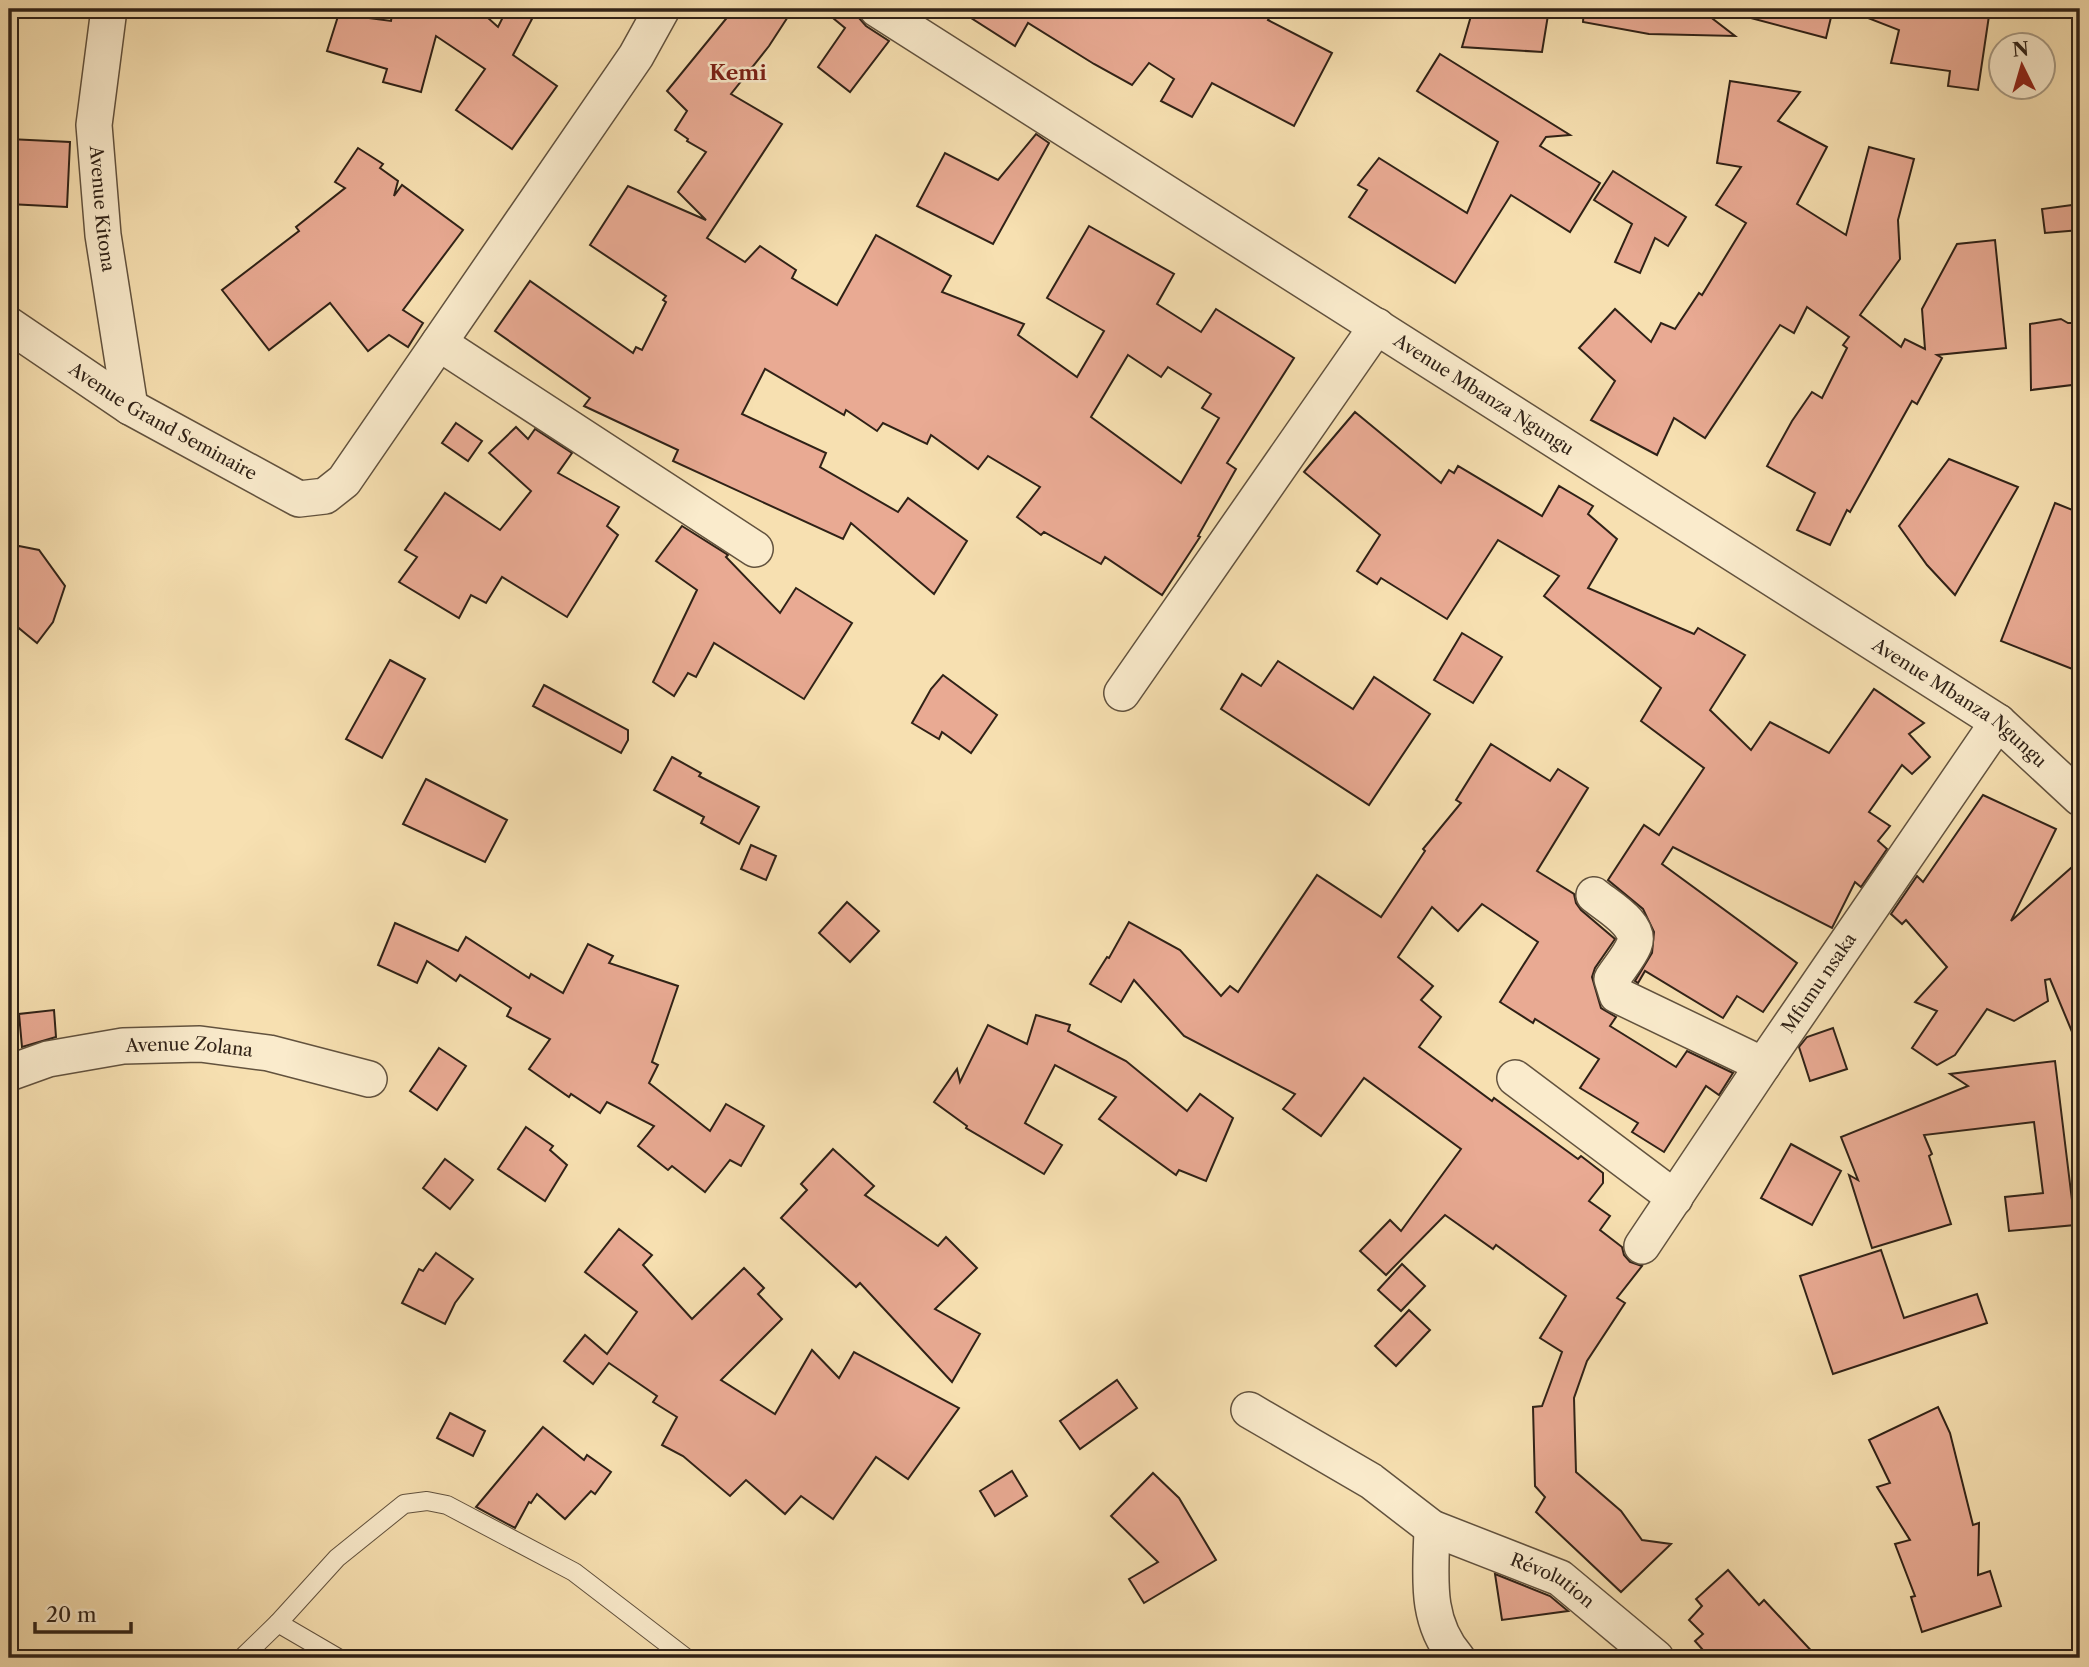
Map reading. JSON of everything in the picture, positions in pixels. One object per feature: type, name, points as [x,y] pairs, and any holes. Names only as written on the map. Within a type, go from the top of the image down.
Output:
[{"type":"street","name":"Avenue Kitona","points":[[109,9],[94,125],[103,235],[130,407]]},
{"type":"street","points":[[662,9],[636,56],[439,343],[755,549]]},
{"type":"street","name":"Avenue Mbanza Ngungu","points":[[877,9],[1998,722],[2080,797]]},
{"type":"street","name":"Avenue Grand Seminaire","points":[[9,325],[130,407],[299,499],[325,496],[344,481],[439,343]]},
{"type":"street","points":[[1122,693],[1377,326]]},
{"type":"street","name":"Mfumu nsaka","points":[[1642,1247],[1998,722]]},
{"type":"street","points":[[1594,895],[1629,925],[1635,935],[1634,944],[1612,979],[1617,995],[1763,1065]]},
{"type":"street","name":"Avenue Zolana","points":[[9,1073],[48,1059],[123,1046],[200,1044],[269,1053],[369,1079]]},
{"type":"street","points":[[1515,1078],[1675,1198]]},
{"type":"street","name":"Révolution","points":[[1249,1410],[1371,1481],[1432,1528],[1560,1578],[1653,1657]]},
{"type":"street","points":[[1432,1528],[1433,1613],[1445,1644],[1457,1658]]},
{"type":"lane","points":[[242,1658],[337,1558],[404,1504],[427,1501],[447,1505],[574,1572],[686,1658]]},
{"type":"lane","points":[[278,1623],[338,1658]]},
{"type":"building","points":[[393,9],[478,9],[498,27],[507,9],[513,9],[532,19],[513,55],[557,86],[512,149],[456,110],[485,69],[436,36],[421,92],[383,82],[387,69],[327,51],[340,10],[361,17],[391,21]]},
{"type":"building","points":[[734,9],[793,9],[769,46],[731,94],[782,124],[707,238],[745,262],[760,246],[796,270],[792,278],[837,305],[876,235],[951,276],[942,292],[1024,324],[1018,335],[1077,377],[1104,331],[1047,298],[1089,226],[1174,274],[1157,304],[1201,332],[1216,309],[1294,358],[1227,463],[1236,469],[1198,536],[1200,537],[1162,595],[1105,557],[1101,564],[1044,532],[1041,535],[1017,517],[1040,487],[988,456],[978,469],[931,435],[927,444],[883,423],[877,431],[846,410],[844,415],[765,369],[742,414],[826,453],[820,467],[898,512],[908,498],[967,541],[934,594],[851,523],[843,539],[673,461],[678,450],[584,406],[590,398],[495,331],[530,281],[633,353],[636,347],[642,350],[666,302],[663,300],[666,296],[590,245],[628,186],[706,220],[678,192],[706,152],[675,130],[687,111],[667,91]],"holes":[[[1128,355],[1161,377],[1168,367],[1211,394],[1202,408],[1219,418],[1181,483],[1091,417]]]},
{"type":"building","points":[[822,9],[857,9],[859,18],[866,26],[889,41],[850,92],[818,67],[845,28]]},
{"type":"building","points":[[957,9],[1275,9],[1268,20],[1332,53],[1294,126],[1212,83],[1192,117],[1161,101],[1174,79],[1149,63],[1132,85],[1028,23],[1015,46]]},
{"type":"building","points":[[1473,9],[1549,9],[1542,52],[1462,47]]},
{"type":"building","points":[[1584,9],[1700,9],[1735,36],[1649,34],[1583,22]]},
{"type":"building","points":[[1748,9],[1833,9],[1826,38],[1747,17]]},
{"type":"building","points":[[1990,9],[1978,90],[1948,86],[1950,71],[1891,63],[1899,30],[1850,11]]},
{"type":"building","points":[[1440,54],[1570,135],[1546,137],[1540,146],[1600,183],[1570,232],[1511,195],[1455,283],[1349,217],[1367,190],[1358,185],[1379,158],[1467,213],[1498,142],[1417,91]]},
{"type":"building","points":[[1730,81],[1800,92],[1778,121],[1827,147],[1797,204],[1846,235],[1869,147],[1914,159],[1898,220],[1900,259],[1860,315],[1901,347],[1905,339],[1925,349],[1922,309],[1957,244],[1995,240],[2006,348],[1937,355],[1942,358],[1917,404],[1912,401],[1850,512],[1847,510],[1830,545],[1797,530],[1815,493],[1767,466],[1812,392],[1822,398],[1847,348],[1843,345],[1849,337],[1807,307],[1794,333],[1780,325],[1705,438],[1674,418],[1657,455],[1591,420],[1615,381],[1579,348],[1615,309],[1651,342],[1661,323],[1675,329],[1699,293],[1702,295],[1746,223],[1716,205],[1741,167],[1717,163]]},
{"type":"building","points":[[1036,134],[1049,143],[993,244],[917,206],[945,153],[998,180]]},
{"type":"building","points":[[9,139],[70,142],[67,207],[9,204]]},
{"type":"building","points":[[358,148],[383,164],[380,168],[398,181],[394,196],[402,185],[463,230],[403,310],[423,323],[408,347],[389,335],[368,351],[330,303],[269,350],[222,290],[299,231],[296,227],[345,188],[335,182]]},
{"type":"building","points":[[1613,171],[1686,217],[1668,246],[1655,238],[1640,273],[1615,262],[1632,224],[1594,200]]},
{"type":"building","points":[[2080,204],[2080,230],[2045,233],[2042,209]]},
{"type":"building","points":[[2061,319],[2068,323],[2080,323],[2080,384],[2031,390],[2030,324]]},
{"type":"building","points":[[1355,412],[1441,483],[1449,470],[1454,473],[1458,466],[1542,516],[1559,486],[1593,506],[1588,514],[1617,539],[1588,588],[1694,634],[1698,628],[1745,655],[1710,710],[1751,750],[1770,722],[1829,753],[1874,689],[1924,723],[1909,734],[1930,757],[1912,774],[1902,765],[1869,812],[1890,826],[1878,841],[1887,849],[1861,887],[1855,882],[1832,928],[1673,847],[1662,864],[1797,963],[1763,1012],[1737,996],[1723,1018],[1645,971],[1638,983],[1635,981],[1652,953],[1654,932],[1643,909],[1608,880],[1644,825],[1659,835],[1704,768],[1641,721],[1661,688],[1544,596],[1559,576],[1498,540],[1447,619],[1381,578],[1377,584],[1357,571],[1380,535],[1304,472]]},
{"type":"building","points":[[456,423],[482,441],[468,461],[442,443]]},
{"type":"building","points":[[516,427],[528,439],[535,429],[572,453],[558,473],[619,507],[607,526],[618,535],[567,617],[502,577],[486,603],[471,595],[459,618],[399,582],[417,557],[405,550],[445,493],[500,530],[531,491],[489,453]]},
{"type":"building","points":[[1949,459],[2018,487],[1955,595],[1927,565],[1899,526]]},
{"type":"building","points":[[2055,503],[2080,513],[2080,672],[2001,641]]},
{"type":"building","points":[[682,526],[728,555],[726,557],[780,613],[796,588],[852,623],[804,699],[714,643],[696,677],[688,673],[674,696],[653,682],[697,590],[656,561]]},
{"type":"building","points":[[19,546],[39,550],[65,586],[53,622],[37,643],[9,620],[9,560]]},
{"type":"building","points":[[1462,633],[1502,657],[1473,703],[1434,680]]},
{"type":"building","points":[[390,660],[425,679],[382,758],[346,739]]},
{"type":"building","points":[[1278,661],[1353,709],[1374,677],[1430,714],[1369,805],[1221,709],[1242,674],[1261,686]]},
{"type":"building","points":[[943,675],[997,715],[971,753],[942,732],[939,739],[912,723],[931,689]]},
{"type":"building","points":[[544,685],[628,730],[628,740],[621,753],[533,706]]},
{"type":"building","points":[[1491,744],[1550,781],[1558,769],[1588,788],[1537,871],[1574,894],[1581,910],[1615,939],[1592,977],[1601,1008],[1616,1017],[1610,1026],[1676,1067],[1687,1051],[1733,1073],[1719,1095],[1706,1086],[1664,1152],[1632,1132],[1638,1123],[1580,1088],[1599,1059],[1535,1019],[1533,1023],[1500,1002],[1538,942],[1482,904],[1458,931],[1432,907],[1398,957],[1433,986],[1421,1000],[1441,1017],[1419,1047],[1492,1101],[1494,1098],[1578,1159],[1581,1156],[1603,1173],[1603,1183],[1589,1201],[1610,1216],[1600,1230],[1622,1247],[1630,1262],[1642,1266],[1617,1298],[1625,1303],[1587,1361],[1574,1398],[1576,1472],[1621,1511],[1642,1540],[1671,1544],[1621,1592],[1536,1512],[1545,1497],[1535,1486],[1533,1407],[1542,1406],[1562,1352],[1540,1338],[1566,1296],[1496,1245],[1493,1249],[1445,1215],[1386,1275],[1360,1251],[1390,1220],[1401,1231],[1461,1149],[1364,1078],[1321,1136],[1283,1109],[1295,1094],[1184,1036],[1134,980],[1121,1002],[1090,984],[1107,957],[1109,958],[1129,922],[1180,950],[1221,996],[1230,986],[1238,992],[1317,875],[1381,917],[1425,851],[1423,849],[1461,803],[1456,800]]},
{"type":"building","points":[[672,757],[701,773],[699,776],[759,807],[739,844],[701,823],[704,817],[654,790]]},
{"type":"building","points":[[426,779],[507,820],[485,862],[403,824]]},
{"type":"building","points":[[1983,795],[2056,829],[2011,921],[2080,860],[2080,1051],[2050,979],[2045,980],[2048,1001],[2014,1021],[1987,1009],[1955,1055],[1937,1065],[1912,1048],[1937,1011],[1915,1002],[1947,967],[1906,920],[1902,924],[1891,914],[1917,876],[1923,882]]},
{"type":"building","points":[[751,845],[776,856],[766,880],[741,869]]},
{"type":"building","points":[[847,902],[879,931],[850,962],[819,933]]},
{"type":"building","points":[[395,923],[458,951],[466,937],[529,978],[531,974],[563,993],[588,944],[613,956],[609,963],[678,986],[652,1062],[658,1065],[649,1083],[710,1131],[726,1104],[764,1126],[741,1166],[730,1160],[705,1192],[672,1166],[668,1170],[638,1146],[654,1126],[607,1102],[600,1113],[571,1094],[569,1097],[529,1069],[550,1039],[507,1016],[511,1008],[460,975],[456,981],[427,961],[417,983],[378,965]]},
{"type":"building","points":[[54,1010],[56,1037],[22,1047],[19,1014]]},
{"type":"building","points":[[1036,1015],[1070,1025],[1068,1031],[1126,1061],[1187,1111],[1200,1094],[1233,1118],[1206,1181],[1179,1170],[1176,1175],[1099,1119],[1116,1097],[1055,1065],[1025,1123],[1062,1145],[1044,1174],[966,1128],[967,1126],[934,1102],[957,1069],[960,1082],[988,1025],[1027,1044]]},
{"type":"building","points":[[1833,1028],[1847,1069],[1810,1081],[1799,1047],[1807,1037]]},
{"type":"building","points":[[439,1048],[466,1066],[437,1110],[410,1091]]},
{"type":"building","points":[[2055,1061],[2075,1225],[2009,1231],[2005,1197],[2043,1193],[2034,1122],[1924,1135],[1932,1154],[1929,1156],[1951,1224],[1872,1248],[1849,1175],[1858,1180],[1841,1137],[1968,1086],[1950,1074]]},
{"type":"building","points":[[526,1127],[553,1146],[550,1150],[567,1165],[545,1201],[498,1169]]},
{"type":"building","points":[[1791,1144],[1841,1171],[1812,1225],[1761,1198]]},
{"type":"building","points":[[833,1149],[874,1186],[865,1195],[938,1246],[946,1237],[977,1268],[935,1309],[980,1334],[952,1382],[860,1283],[856,1287],[781,1218],[807,1190],[801,1184]]},
{"type":"building","points":[[445,1159],[473,1180],[450,1209],[423,1188]]},
{"type":"building","points":[[619,1229],[652,1255],[643,1265],[692,1319],[744,1268],[764,1288],[758,1294],[782,1319],[721,1380],[775,1414],[812,1350],[839,1378],[854,1352],[959,1408],[908,1479],[876,1457],[833,1519],[801,1496],[785,1514],[746,1480],[730,1496],[683,1456],[662,1445],[677,1417],[653,1402],[657,1396],[609,1363],[593,1384],[564,1361],[585,1335],[607,1354],[637,1312],[585,1272]]},
{"type":"building","points":[[1881,1250],[1904,1318],[1977,1294],[1987,1323],[1833,1374],[1800,1276]]},
{"type":"building","points":[[436,1253],[473,1279],[455,1303],[445,1324],[402,1303],[419,1269],[423,1271]]},
{"type":"building","points":[[1402,1264],[1425,1286],[1401,1311],[1378,1290]]},
{"type":"building","points":[[1409,1310],[1430,1330],[1396,1366],[1375,1346]]},
{"type":"building","points":[[1117,1380],[1137,1408],[1080,1449],[1060,1421]]},
{"type":"building","points":[[1938,1407],[1950,1433],[1973,1525],[1979,1523],[1978,1575],[1990,1571],[2001,1606],[1922,1632],[1911,1597],[1915,1596],[1895,1544],[1910,1540],[1877,1487],[1890,1483],[1869,1440]]},
{"type":"building","points":[[450,1413],[485,1431],[473,1456],[437,1438]]},
{"type":"building","points":[[543,1427],[584,1460],[587,1455],[611,1472],[595,1494],[591,1491],[565,1519],[537,1494],[531,1503],[529,1502],[515,1528],[476,1507]]},
{"type":"building","points":[[1012,1471],[1027,1496],[995,1516],[980,1491]]},
{"type":"building","points":[[1153,1473],[1179,1498],[1216,1560],[1144,1603],[1129,1579],[1158,1562],[1111,1516]]},
{"type":"building","points":[[1728,1570],[1759,1605],[1764,1600],[1818,1658],[1710,1658],[1695,1641],[1703,1634],[1689,1620],[1702,1606],[1696,1599]]},
{"type":"building","points":[[1495,1574],[1550,1596],[1568,1611],[1502,1620]]},
{"type":"district","name":"Kemi","points":[[738,73]]}]
